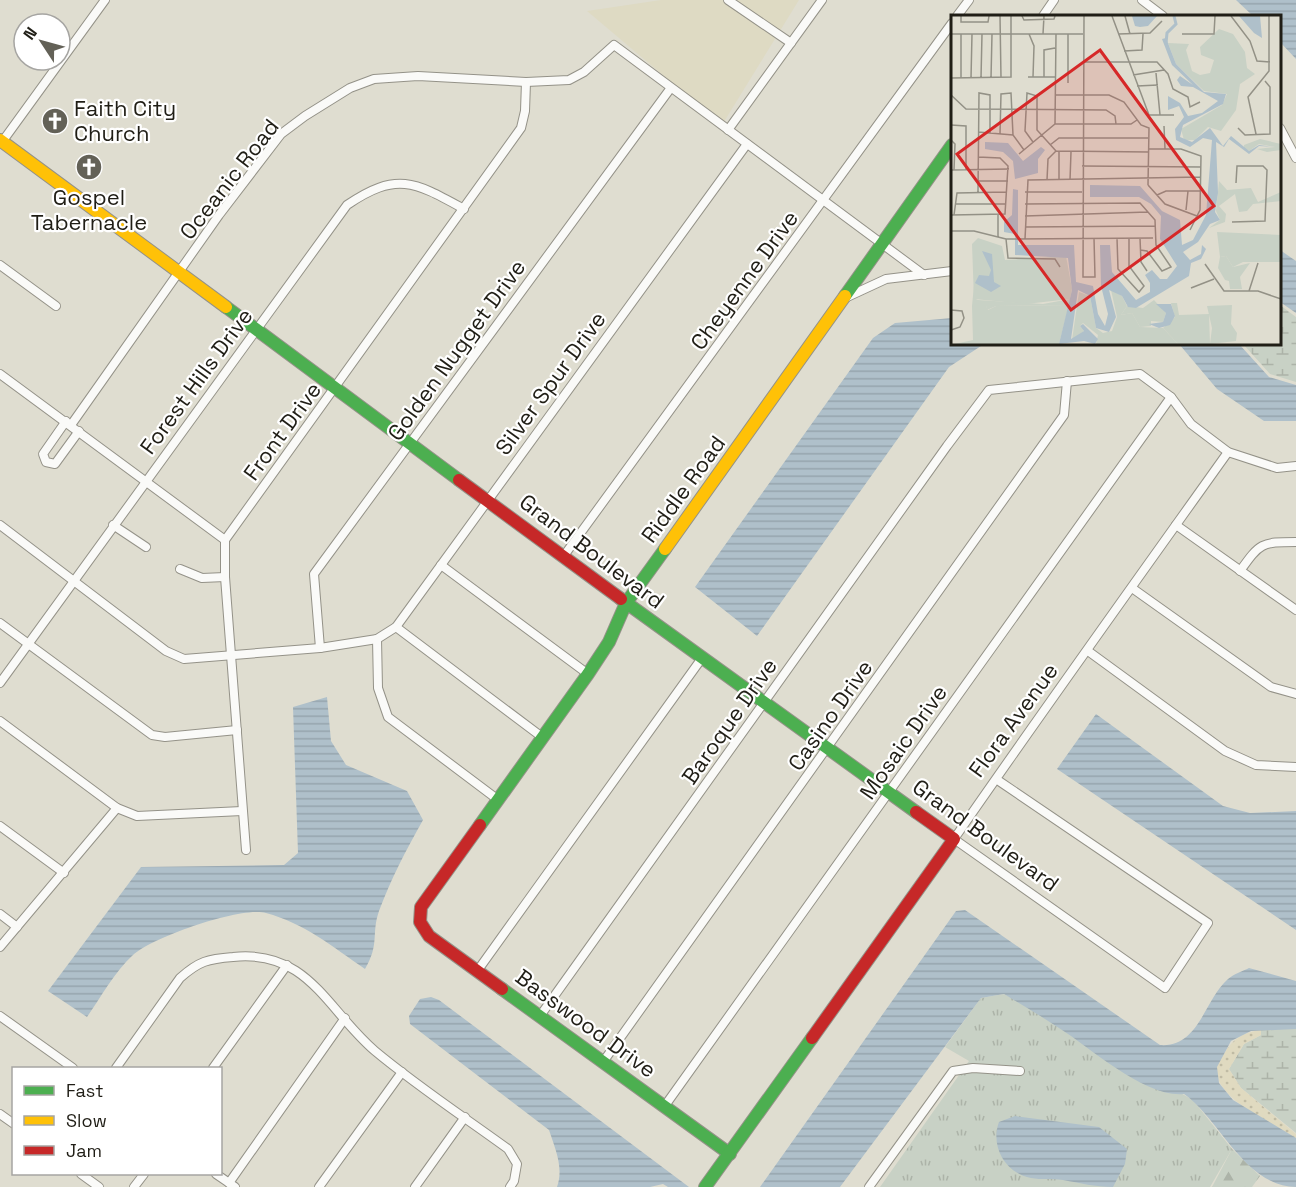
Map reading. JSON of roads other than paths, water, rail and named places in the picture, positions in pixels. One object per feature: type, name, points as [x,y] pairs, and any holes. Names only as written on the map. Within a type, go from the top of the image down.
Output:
[{"type":"street","points":[[1,141],[105,0]]},
{"type":"street","points":[[728,0],[791,43]]},
{"type":"street","points":[[728,130],[822,0]]},
{"type":"street","points":[[958,15],[969,0]]},
{"type":"street","points":[[1043,15],[1054,0]]},
{"type":"street","points":[[1142,0],[1160,15]]},
{"type":"street","name":"Cheyenne Drive","points":[[563,557],[951,24]]},
{"type":"street","name":"Oceanic Road","points":[[79,431],[55,464],[45,462],[43,454],[69,423],[180,273],[219,215],[281,134],[350,88],[374,79],[418,76],[526,82],[569,80],[584,72],[614,45],[670,88]]},
{"type":"street","name":"Front Drive","points":[[225,540],[520,128],[525,111],[526,82]]},
{"type":"street","points":[[670,88],[924,275]]},
{"type":"street","name":"Golden Nugget Drive","points":[[320,648],[314,574],[670,88]]},
{"type":"street","points":[[1281,131],[1296,158]]},
{"type":"street","name":"Grand Boulevard","points":[[1,141],[254,330],[764,704],[1165,988],[1208,923],[996,779]]},
{"type":"street","name":"Silver Spur Drive","points":[[377,639],[396,627],[747,144]]},
{"type":"street","name":"Riddle Road","points":[[420,922],[422,907],[609,642],[626,603],[951,146]]},
{"type":"street","name":"Forest Hills Drive","points":[[0,683],[254,330],[347,205],[367,192],[394,183],[416,184],[464,209]]},
{"type":"street","points":[[0,265],[56,306]]},
{"type":"street","points":[[844,298],[886,279],[951,271]]},
{"type":"street","points":[[0,374],[225,540],[225,577],[246,850]]},
{"type":"street","name":"Baroque Drive","points":[[540,1016],[989,390],[1140,374],[1171,397],[1191,424],[1228,452],[1277,468],[1296,466]]},
{"type":"street","name":"Casino Drive","points":[[603,1062],[1064,415],[1067,381]]},
{"type":"street","name":"Mosaic Drive","points":[[664,1107],[1171,397]]},
{"type":"street","name":"Flora Avenue","points":[[705,1187],[1228,452]]},
{"type":"street","points":[[0,525],[166,651],[184,659],[320,648],[377,639],[378,688],[388,717],[497,799]]},
{"type":"street","points":[[113,525],[146,547]]},
{"type":"street","points":[[1176,525],[1296,610]]},
{"type":"street","points":[[1240,571],[1257,548],[1272,542],[1296,542]]},
{"type":"street","points":[[441,565],[588,674]]},
{"type":"street","points":[[180,569],[202,578],[225,577]]},
{"type":"street","points":[[1132,588],[1270,687],[1296,694]]},
{"type":"street","points":[[0,623],[152,735],[165,737],[237,729]]},
{"type":"street","points":[[396,627],[542,737]]},
{"type":"street","points":[[1088,651],[1226,751],[1256,765],[1296,767]]},
{"type":"street","points":[[477,970],[702,658]]},
{"type":"street","points":[[0,721],[117,808],[137,816],[242,811]]},
{"type":"street","points":[[0,947],[117,808]]},
{"type":"street","points":[[0,826],[64,873]]},
{"type":"street","points":[[0,914],[17,927]]},
{"type":"street","name":"Basswood Drive","points":[[420,922],[429,936],[730,1154]]},
{"type":"street","points":[[117,1067],[180,978],[191,968],[206,959],[248,955],[267,956],[287,965],[327,998],[374,1051],[508,1149],[517,1164],[514,1181],[510,1187]]},
{"type":"street","points":[[214,1067],[287,965]]},
{"type":"street","points":[[0,1016],[72,1067]]},
{"type":"street","points":[[219,1175],[232,1185],[345,1018]]},
{"type":"street","points":[[869,1187],[953,1071],[973,1068],[1020,1071]]},
{"type":"street","points":[[320,1187],[402,1072]]},
{"type":"street","points":[[415,1187],[465,1118]]},
{"type":"street","points":[[84,1175],[99,1187]]},
{"type":"place","name":"Faith City Church","points":[[55,121]]},
{"type":"place","name":"Gospel Tabernacle","points":[[89,167]]}]
